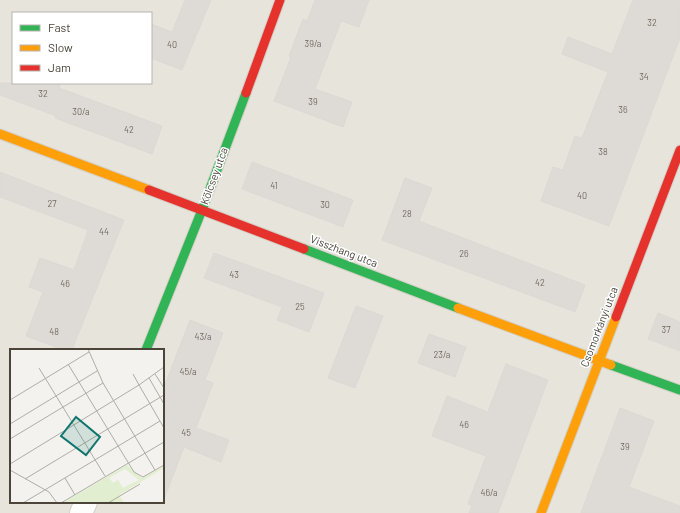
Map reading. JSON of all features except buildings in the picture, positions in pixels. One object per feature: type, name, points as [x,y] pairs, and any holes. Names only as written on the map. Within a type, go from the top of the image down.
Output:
[{"type":"street","name":"Kölcsey utca","points":[[146,349],[202,210],[280,0]]},
{"type":"street","name":"Visszhang utca","points":[[0,134],[599,361],[680,390]]},
{"type":"street","name":"Csomorkányi utca","points":[[541,513],[680,150]]},
{"type":"street","points":[[81,513],[86,503]]},
{"type":"shaded area","points":[[0,0],[680,0],[680,513],[0,513]]},
{"type":"traffic: fast","points":[[146,349],[202,210],[246,93]]},
{"type":"traffic: fast","points":[[304,249],[458,308]]},
{"type":"traffic: fast","points":[[611,365],[680,390]]},
{"type":"traffic: slow","points":[[0,134],[149,190]]},
{"type":"traffic: slow","points":[[458,308],[611,365]]},
{"type":"traffic: slow","points":[[541,513],[616,317]]},
{"type":"traffic: jam","points":[[246,93],[280,0]]},
{"type":"traffic: jam","points":[[616,317],[680,150]]},
{"type":"traffic: jam","points":[[149,190],[304,249]]}]
